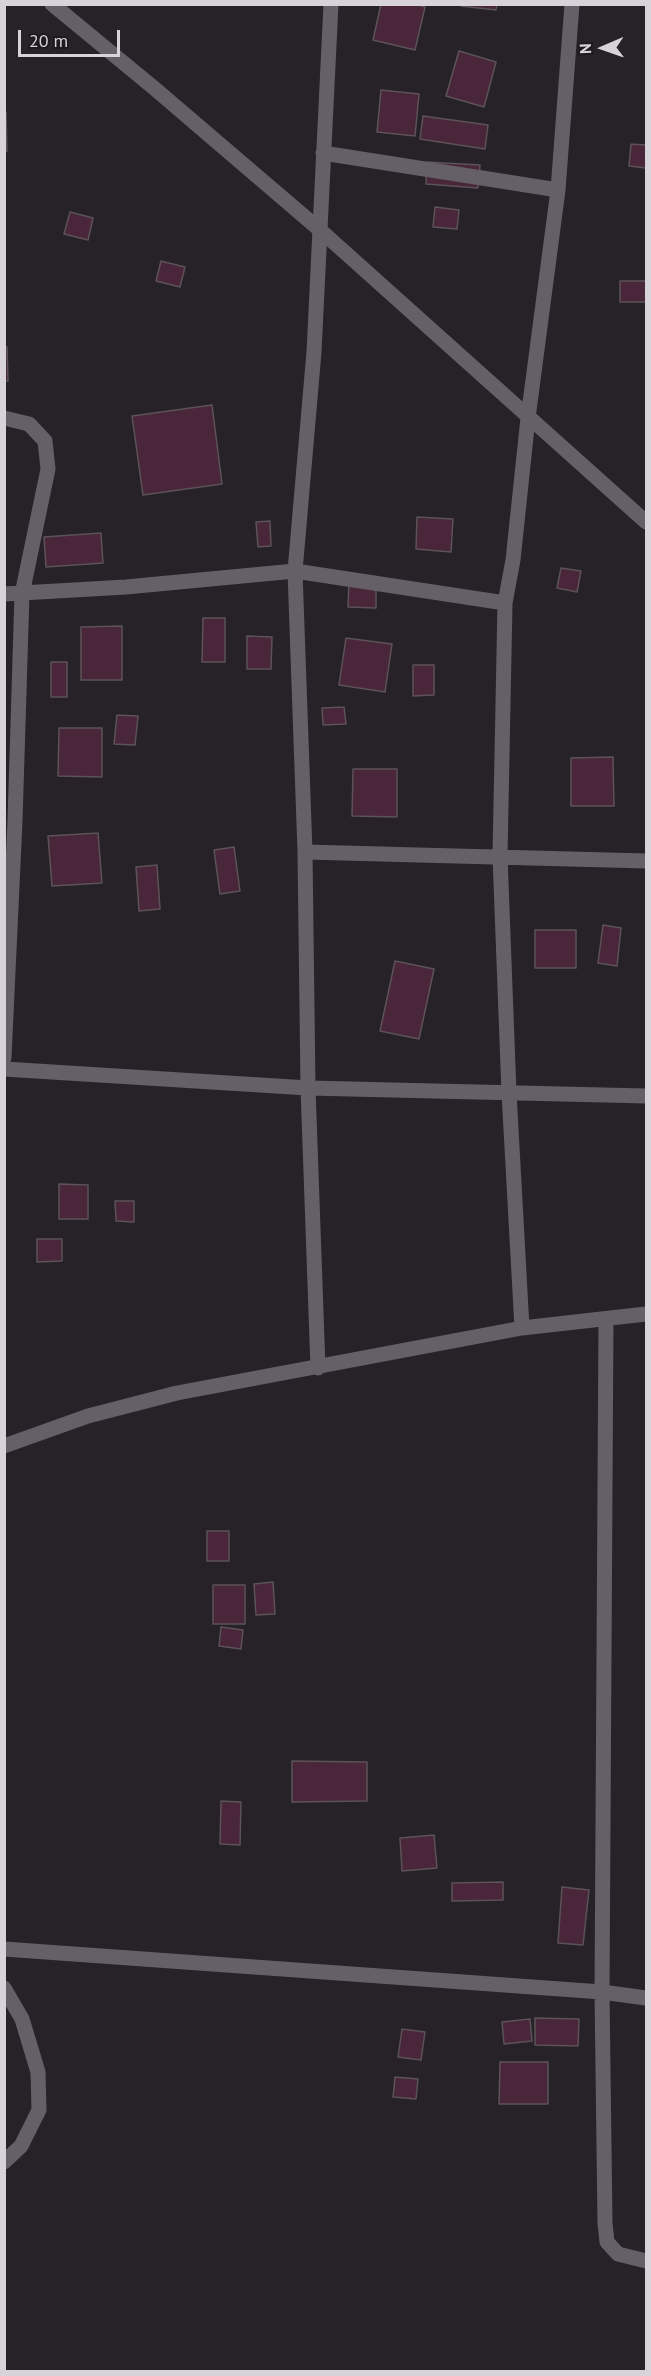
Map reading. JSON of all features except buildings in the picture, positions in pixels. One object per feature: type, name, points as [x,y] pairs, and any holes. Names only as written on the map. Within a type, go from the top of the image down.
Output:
[{"type":"street","points":[[52,4],[320,230],[646,522]]},
{"type":"street","points":[[318,1368],[308,1088],[305,852],[295,571],[310,420],[331,4]]},
{"type":"street","points":[[522,1328],[508,1093],[500,856],[505,603],[514,551],[528,418],[558,190],[573,4]]},
{"type":"street","points":[[323,153],[558,190]]},
{"type":"street","points":[[4,418],[29,424],[45,441],[48,469],[22,594],[10,821],[4,1058]]},
{"type":"street","points":[[4,594],[295,571],[505,603]]},
{"type":"street","points":[[305,852],[646,861]]},
{"type":"street","points":[[4,1068],[308,1088],[646,1096]]},
{"type":"street","points":[[4,1446],[88,1416],[177,1393],[522,1328],[646,1314]]},
{"type":"street","points":[[606,1318],[602,1992],[607,2242],[618,2254],[646,2260]]},
{"type":"street","points":[[4,1949],[602,1992],[646,1998]]},
{"type":"street","points":[[4,1988],[22,2019],[38,2072],[39,2110],[21,2146],[4,2163]]}]
